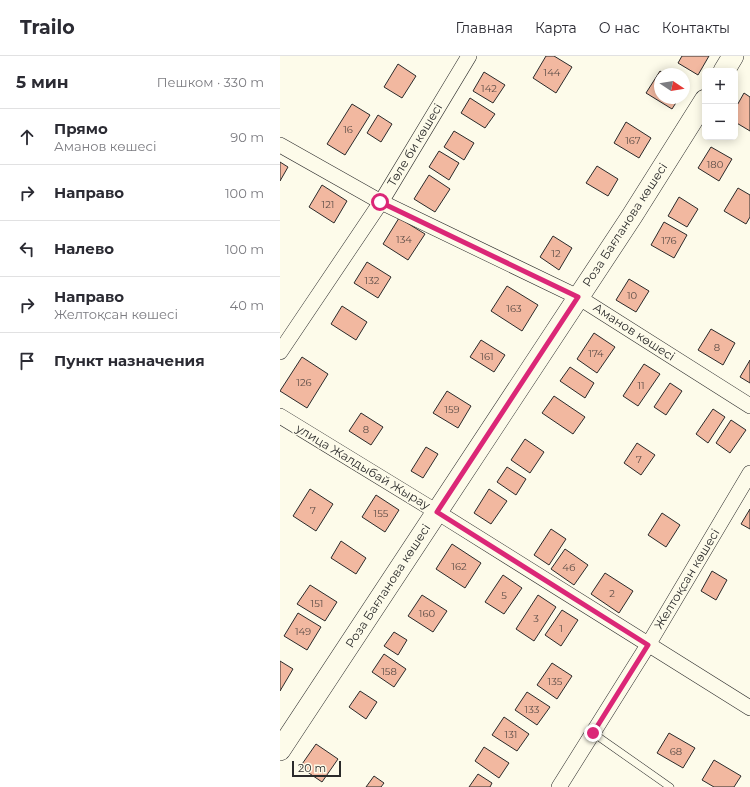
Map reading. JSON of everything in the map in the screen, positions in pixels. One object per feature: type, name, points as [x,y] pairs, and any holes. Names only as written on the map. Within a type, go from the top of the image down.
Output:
[{"type":"street","name":"Төле би көшесі","points":[[280,352],[380,202],[468,56]]},
{"type":"street","points":[[726,68],[733,56]]},
{"type":"street","name":"Роза Бағланова көшесі","points":[[280,750],[632,216],[702,104]]},
{"type":"street","name":"Аманов көшесі","points":[[280,145],[380,202],[578,297],[750,406]]},
{"type":"street","name":"улица Жалдыбай Жырау","points":[[280,416],[437,512],[750,708]]},
{"type":"street","name":"Желтоқсан көшесі","points":[[559,787],[648,645],[750,473]]},
{"type":"lane","points":[[593,733],[670,787]]},
{"type":"building","points":[[546,56],[554,56],[572,67],[556,93],[533,78]]},
{"type":"building","points":[[682,56],[709,56],[698,75],[690,70],[690,68],[686,68],[678,63]]},
{"type":"building","points":[[398,64],[416,76],[402,98],[384,87]]},
{"type":"building","points":[[484,72],[505,85],[493,103],[473,91]]},
{"type":"building","points":[[654,80],[654,98],[646,93]]},
{"type":"building","points":[[744,93],[750,97],[750,131],[738,124],[738,104]]},
{"type":"building","points":[[470,98],[495,114],[485,128],[461,113]]},
{"type":"building","points":[[352,104],[370,115],[345,155],[327,144]]},
{"type":"building","points":[[664,104],[675,104],[672,109]]},
{"type":"building","points":[[378,115],[392,124],[381,142],[367,133]]},
{"type":"building","points":[[626,122],[651,138],[639,158],[614,143]]},
{"type":"building","points":[[454,131],[474,143],[464,160],[444,147]]},
{"type":"building","points":[[711,147],[732,159],[719,181],[698,168]]},
{"type":"building","points":[[439,151],[459,163],[449,180],[429,167]]},
{"type":"building","points":[[280,162],[288,167],[280,181]]},
{"type":"building","points":[[597,166],[618,179],[608,196],[586,183]]},
{"type":"building","points":[[429,175],[450,189],[435,212],[414,199]]},
{"type":"building","points":[[322,185],[347,201],[334,223],[309,207]]},
{"type":"building","points":[[738,188],[750,195],[750,217],[746,224],[724,211]]},
{"type":"building","points":[[679,197],[698,209],[687,227],[668,216]]},
{"type":"building","points":[[399,218],[425,234],[408,260],[383,244]]},
{"type":"building","points":[[664,222],[687,235],[674,258],[651,245]]},
{"type":"building","points":[[553,236],[572,248],[559,270],[540,257]]},
{"type":"building","points":[[367,262],[391,277],[378,298],[354,283]]},
{"type":"building","points":[[629,279],[649,291],[636,312],[616,300]]},
{"type":"building","points":[[507,286],[538,305],[522,331],[491,311]]},
{"type":"building","points":[[342,306],[367,322],[356,340],[331,324]]},
{"type":"building","points":[[711,329],[735,343],[723,365],[698,350]]},
{"type":"building","points":[[594,333],[615,347],[597,373],[577,359]]},
{"type":"building","points":[[481,340],[505,355],[494,372],[470,357]]},
{"type":"building","points":[[302,357],[328,374],[307,408],[280,391]]},
{"type":"building","points":[[750,360],[750,383],[740,377]]},
{"type":"building","points":[[644,364],[660,374],[638,406],[623,396]]},
{"type":"building","points":[[570,367],[594,383],[585,398],[560,381]]},
{"type":"building","points":[[670,383],[682,391],[666,415],[654,407]]},
{"type":"building","points":[[447,391],[471,406],[458,428],[433,413]]},
{"type":"building","points":[[554,396],[585,417],[573,434],[542,413]]},
{"type":"building","points":[[713,409],[725,417],[708,443],[696,434]]},
{"type":"building","points":[[361,413],[383,427],[371,445],[349,431]]},
{"type":"building","points":[[731,420],[746,430],[730,453],[716,443]]},
{"type":"building","points":[[525,439],[544,452],[530,473],[511,460]]},
{"type":"building","points":[[637,443],[655,455],[641,475],[624,463]]},
{"type":"building","points":[[426,447],[438,454],[423,478],[411,471]]},
{"type":"building","points":[[507,467],[526,479],[516,495],[497,482]]},
{"type":"building","points":[[310,489],[333,504],[316,531],[293,516]]},
{"type":"building","points":[[489,489],[507,501],[491,524],[474,513]]},
{"type":"building","points":[[376,495],[399,510],[385,532],[362,517]]},
{"type":"building","points":[[750,509],[750,529],[741,524]]},
{"type":"building","points":[[662,513],[680,525],[666,547],[648,535]]},
{"type":"building","points":[[551,529],[566,539],[549,565],[534,555]]},
{"type":"building","points":[[341,541],[366,558],[356,574],[331,558]]},
{"type":"building","points":[[452,544],[481,563],[465,588],[436,569]]},
{"type":"building","points":[[565,549],[588,565],[574,585],[551,569]]},
{"type":"building","points":[[712,571],[727,580],[716,600],[701,591]]},
{"type":"building","points":[[605,573],[633,591],[619,613],[591,594]]},
{"type":"building","points":[[503,575],[522,588],[504,614],[485,602]]},
{"type":"building","points":[[310,585],[337,602],[325,621],[297,604]]},
{"type":"building","points":[[422,595],[447,611],[433,632],[408,616]]},
{"type":"building","points":[[538,595],[556,607],[534,641],[516,629]]},
{"type":"building","points":[[562,610],[578,620],[561,646],[545,635]]},
{"type":"building","points":[[298,613],[321,627],[307,650],[284,636]]},
{"type":"building","points":[[394,632],[407,640],[398,655],[384,646]]},
{"type":"building","points":[[384,654],[406,669],[394,687],[372,672]]},
{"type":"building","points":[[280,661],[293,669],[280,691]]},
{"type":"building","points":[[552,663],[572,676],[557,699],[537,685]]},
{"type":"building","points":[[360,691],[377,702],[366,719],[349,707]]},
{"type":"building","points":[[527,692],[550,707],[537,725],[515,710]]},
{"type":"building","points":[[504,717],[529,734],[517,751],[492,735]]},
{"type":"building","points":[[669,733],[695,748],[683,768],[657,753]]},
{"type":"building","points":[[316,744],[338,759],[322,782],[300,767]]},
{"type":"building","points":[[484,747],[509,763],[499,778],[475,761]]},
{"type":"building","points":[[714,760],[741,776],[734,787],[714,787],[702,780]]},
{"type":"building","points":[[478,774],[492,783],[490,787],[469,787]]},
{"type":"building","points":[[374,776],[384,783],[381,787],[366,787]]},
{"type":"route","points":[[380,202],[578,297],[437,512],[648,645],[593,733]]}]
